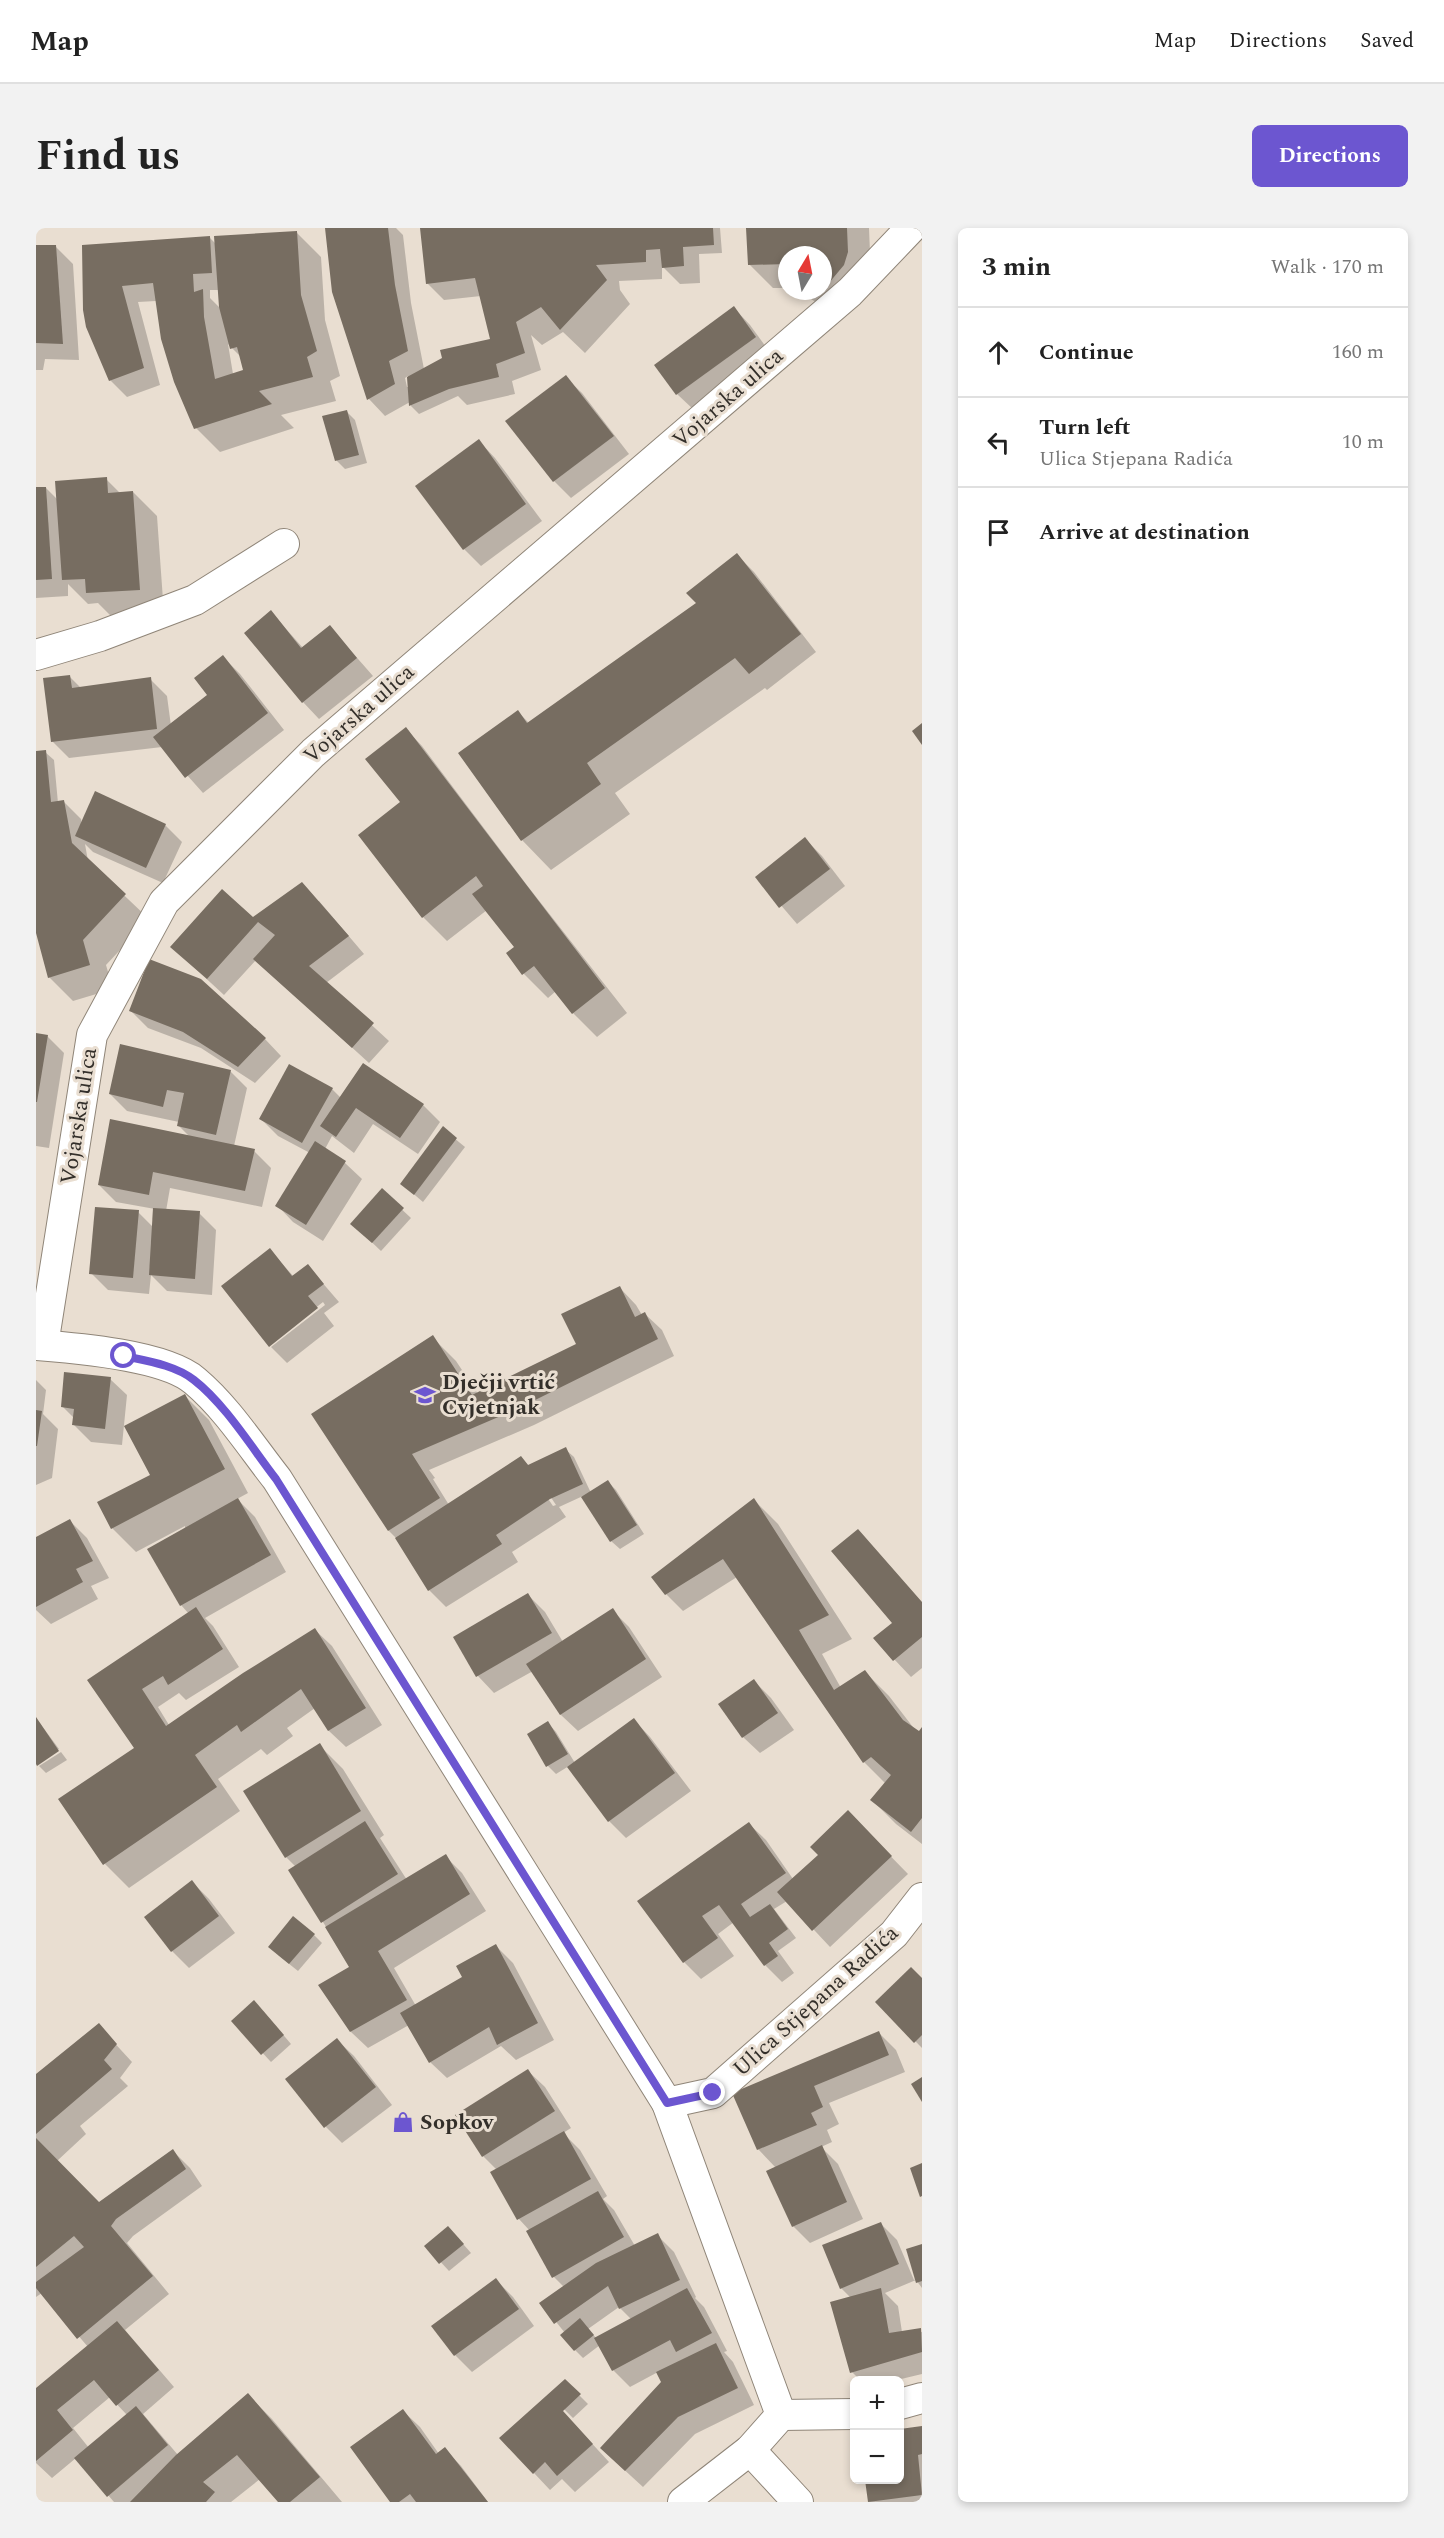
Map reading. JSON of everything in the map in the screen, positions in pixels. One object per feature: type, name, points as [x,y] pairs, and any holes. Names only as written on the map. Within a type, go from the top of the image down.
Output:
[{"type":"street","name":"Vojarska ulica","points":[[40,1345],[92,1035],[164,902],[313,753],[850,292],[911,228]]},
{"type":"street","points":[[36,655],[100,636],[195,600],[284,544]]},
{"type":"street","points":[[40,1345],[124,1356],[166,1366],[193,1379],[220,1406],[276,1479],[667,2103],[781,2415]]},
{"type":"street","name":"Ulica Stjepana Radića","points":[[667,2103],[713,2093],[894,1934],[922,1898]]},
{"type":"street","points":[[904,2403],[922,2398]]},
{"type":"street","points":[[683,2502],[750,2450],[781,2415],[850,2414]]},
{"type":"street","points":[[750,2450],[798,2502]]},
{"type":"building","points":[[325,228],[388,228],[395,285],[408,351],[389,361],[395,384],[367,400],[332,292]]},
{"type":"building","points":[[420,228],[713,228],[714,245],[683,247],[684,266],[662,268],[660,249],[646,250],[646,262],[596,265],[607,280],[560,330],[541,307],[516,322],[525,353],[496,364],[499,377],[449,389],[409,406],[407,377],[442,358],[440,350],[490,339],[475,278],[426,284]]},
{"type":"building","points":[[746,228],[847,228],[848,252],[844,265],[832,279],[832,246],[778,246],[778,264],[748,265]]},
{"type":"building","points":[[297,231],[301,295],[317,351],[307,357],[313,377],[259,391],[272,404],[194,429],[174,382],[161,339],[153,283],[122,286],[144,368],[109,381],[86,327],[83,310],[82,245],[210,236],[212,273],[193,274],[194,292],[203,289],[204,317],[215,379],[243,370],[237,347],[230,349],[219,307],[214,236]]},
{"type":"building","points":[[36,245],[56,245],[63,344],[36,343]]},
{"type":"building","points":[[734,306],[756,337],[676,395],[654,365]]},
{"type":"building","points":[[566,375],[614,436],[553,482],[505,421]]},
{"type":"building","points":[[347,410],[359,455],[335,461],[322,416]]},
{"type":"building","points":[[479,439],[526,504],[463,550],[415,486]]},
{"type":"building","points":[[107,477],[108,493],[133,491],[140,590],[86,593],[85,579],[62,580],[55,481]]},
{"type":"building","points":[[36,487],[46,487],[52,579],[36,580]]},
{"type":"building","points":[[737,553],[801,634],[749,674],[735,658],[587,763],[601,784],[521,841],[458,753],[518,710],[527,723],[696,603],[686,593]]},
{"type":"building","points":[[271,610],[301,648],[330,625],[357,658],[302,703],[244,633]]},
{"type":"building","points":[[223,655],[268,713],[185,778],[153,737],[207,695],[194,678]]},
{"type":"building","points":[[70,675],[72,688],[151,677],[157,729],[51,742],[43,678]]},
{"type":"building","points":[[922,723],[922,745],[912,731]]},
{"type":"building","points":[[406,727],[605,988],[572,1014],[534,966],[522,975],[506,953],[514,947],[472,894],[483,886],[476,876],[422,918],[358,835],[400,802],[365,759]]},
{"type":"building","points":[[46,750],[51,802],[64,800],[72,843],[126,894],[83,940],[90,965],[48,978],[36,933],[36,751]]},
{"type":"building","points":[[95,791],[166,824],[146,868],[75,836]]},
{"type":"building","points":[[805,837],[830,869],[779,908],[755,877]]},
{"type":"building","points":[[302,882],[349,936],[309,966],[374,1023],[352,1048],[253,959],[275,935],[258,922],[207,979],[170,947],[222,889],[253,917]]},
{"type":"building","points":[[149,959],[201,979],[266,1038],[238,1067],[183,1032],[129,1011]]},
{"type":"building","points":[[36,1033],[48,1035],[37,1102],[36,1102]]},
{"type":"building","points":[[120,1044],[231,1070],[216,1135],[177,1126],[184,1093],[167,1090],[163,1107],[109,1094]]},
{"type":"building","points":[[363,1063],[424,1104],[400,1138],[356,1108],[336,1137],[320,1126]]},
{"type":"building","points":[[289,1064],[333,1088],[302,1143],[259,1119]]},
{"type":"building","points":[[110,1119],[255,1149],[245,1191],[153,1172],[149,1195],[98,1185]]},
{"type":"building","points":[[443,1126],[457,1138],[414,1195],[400,1184]]},
{"type":"building","points":[[315,1141],[346,1161],[306,1225],[275,1206]]},
{"type":"building","points":[[382,1188],[404,1208],[372,1243],[350,1224]]},
{"type":"building","points":[[95,1207],[139,1210],[133,1278],[89,1274]]},
{"type":"building","points":[[153,1208],[200,1211],[195,1279],[149,1275]]},
{"type":"building","points":[[270,1248],[292,1276],[308,1264],[324,1284],[308,1296],[318,1308],[269,1347],[221,1286]]},
{"type":"building","points":[[620,1286],[635,1317],[645,1312],[658,1339],[517,1409],[412,1454],[440,1498],[388,1531],[311,1414],[433,1335],[472,1395],[576,1344],[561,1314]]},
{"type":"building","points":[[64,1372],[111,1377],[105,1429],[72,1425],[74,1409],[61,1407]]},
{"type":"building","points":[[185,1394],[225,1469],[111,1529],[97,1502],[150,1475],[124,1426]]},
{"type":"building","points":[[36,1410],[42,1411],[37,1446],[36,1446]]},
{"type":"building","points":[[566,1447],[583,1484],[550,1499],[496,1535],[502,1544],[428,1591],[395,1538],[521,1456],[528,1465]]},
{"type":"building","points":[[608,1480],[637,1525],[610,1542],[581,1497]]},
{"type":"building","points":[[238,1498],[271,1555],[180,1606],[147,1549]]},
{"type":"building","points":[[754,1498],[829,1615],[799,1630],[834,1690],[865,1670],[903,1720],[919,1731],[922,1727],[922,1818],[911,1832],[870,1800],[891,1775],[871,1757],[863,1763],[723,1559],[665,1595],[651,1577]]},
{"type":"building","points":[[70,1519],[93,1561],[76,1569],[83,1582],[36,1607],[36,1537]]},
{"type":"building","points":[[858,1529],[922,1602],[922,1637],[893,1661],[873,1638],[892,1623],[831,1551]]},
{"type":"building","points":[[528,1593],[552,1633],[476,1677],[453,1637]]},
{"type":"building","points":[[196,1607],[223,1649],[168,1685],[163,1676],[142,1689],[166,1726],[243,1673],[315,1628],[366,1708],[328,1731],[301,1689],[241,1732],[237,1725],[195,1755],[217,1787],[103,1865],[58,1799],[134,1748],[87,1680]]},
{"type":"building","points":[[613,1608],[646,1659],[560,1715],[526,1664]]},
{"type":"building","points":[[754,1679],[778,1713],[742,1738],[718,1704]]},
{"type":"building","points":[[36,1717],[59,1751],[37,1766],[36,1764]]},
{"type":"building","points":[[634,1718],[675,1773],[608,1822],[567,1767]]},
{"type":"building","points":[[548,1721],[568,1754],[546,1767],[527,1734]]},
{"type":"building","points":[[320,1743],[361,1811],[285,1858],[243,1791]]},
{"type":"building","points":[[848,1810],[892,1856],[812,1931],[777,1892],[818,1855],[810,1847]]},
{"type":"building","points":[[365,1821],[398,1874],[321,1923],[288,1870]]},
{"type":"building","points":[[749,1822],[786,1873],[741,1904],[750,1917],[770,1904],[788,1929],[769,1943],[778,1956],[764,1966],[719,1905],[702,1916],[718,1938],[683,1963],[637,1901]]},
{"type":"building","points":[[446,1854],[470,1894],[378,1951],[407,2000],[350,2032],[318,1985],[349,1967],[325,1927]]},
{"type":"building","points":[[192,1880],[219,1916],[171,1952],[144,1917]]},
{"type":"building","points":[[293,1916],[315,1934],[289,1964],[268,1947]]},
{"type":"building","points":[[496,1944],[538,2023],[497,2045],[489,2027],[429,2063],[400,2013],[462,1977],[456,1966]]},
{"type":"building","points":[[911,1967],[922,1978],[922,2035],[914,2043],[875,2002]]},
{"type":"building","points":[[254,2000],[284,2035],[261,2055],[231,2021]]},
{"type":"building","points":[[99,2023],[117,2044],[104,2060],[112,2069],[36,2134],[36,2074]]},
{"type":"building","points":[[879,2031],[889,2055],[814,2086],[823,2107],[811,2113],[817,2125],[757,2150],[732,2093]]},
{"type":"building","points":[[337,2038],[376,2087],[324,2128],[285,2079]]},
{"type":"building","points":[[528,2069],[555,2111],[482,2157],[455,2115]]},
{"type":"building","points":[[922,2077],[922,2102],[911,2084]]},
{"type":"building","points":[[564,2131],[591,2179],[517,2220],[490,2172]]},
{"type":"building","points":[[36,2138],[99,2202],[173,2149],[186,2169],[116,2219],[111,2226],[153,2276],[77,2339],[36,2288],[36,2282],[84,2247],[74,2236],[36,2267]]},
{"type":"building","points":[[822,2145],[847,2202],[792,2227],[766,2171]]},
{"type":"building","points":[[922,2163],[922,2196],[920,2197],[910,2168]]},
{"type":"building","points":[[598,2191],[624,2237],[552,2278],[526,2231]]},
{"type":"building","points":[[881,2222],[899,2264],[840,2289],[822,2245]]},
{"type":"building","points":[[448,2226],[464,2244],[439,2264],[424,2246]]},
{"type":"building","points":[[658,2233],[680,2280],[619,2309],[608,2286],[554,2324],[539,2303],[596,2263]]},
{"type":"building","points":[[922,2244],[922,2281],[916,2283],[906,2249]]},
{"type":"building","points":[[496,2278],[519,2309],[454,2356],[431,2326]]},
{"type":"building","points":[[687,2288],[712,2333],[676,2352],[670,2340],[612,2371],[594,2338]]},
{"type":"building","points":[[881,2288],[889,2333],[921,2328],[922,2352],[850,2373],[830,2302]]},
{"type":"building","points":[[580,2318],[594,2335],[574,2351],[560,2335]]},
{"type":"building","points":[[117,2321],[159,2370],[116,2406],[94,2380],[57,2410],[73,2430],[36,2461],[36,2388]]},
{"type":"building","points":[[716,2343],[738,2388],[678,2417],[625,2471],[600,2448],[661,2382],[656,2372]]},
{"type":"building","points":[[565,2379],[581,2394],[563,2411],[593,2444],[557,2476],[545,2462],[533,2474],[499,2438]]},
{"type":"building","points":[[248,2393],[320,2477],[290,2502],[278,2502],[237,2455],[203,2482],[215,2492],[206,2502],[130,2502],[176,2455]]},
{"type":"building","points":[[136,2406],[168,2445],[107,2497],[74,2458]]},
{"type":"building","points":[[403,2409],[436,2454],[445,2447],[488,2502],[416,2502],[410,2494],[399,2502],[390,2502],[350,2447]]},
{"type":"building","points":[[922,2426],[922,2454],[918,2455],[922,2495],[868,2502],[866,2484],[904,2484],[904,2428]]},
{"type":"place","name":"Dječji vrtić Cvjetnjak","points":[[425,1395]]},
{"type":"place","name":"Sopkov","points":[[403,2122]]},
{"type":"route","points":[[124,1356],[166,1366],[193,1379],[220,1406],[276,1479],[667,2103],[713,2093]]}]
